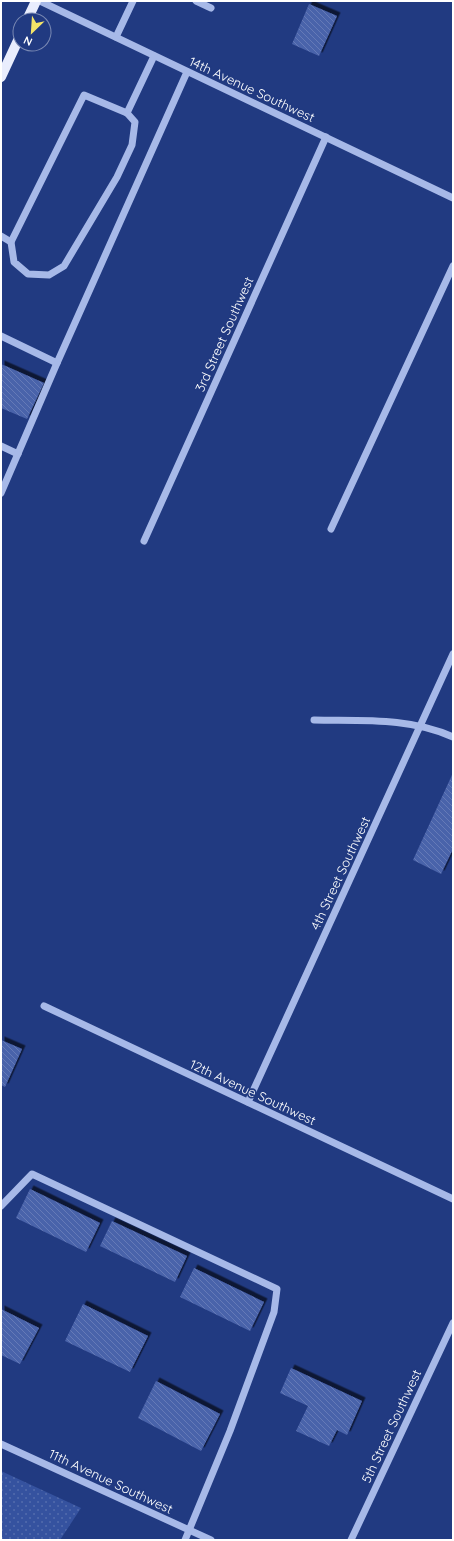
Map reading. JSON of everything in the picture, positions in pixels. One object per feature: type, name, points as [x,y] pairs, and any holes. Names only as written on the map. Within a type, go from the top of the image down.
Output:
[{"type":"main road","points":[[31,12],[36,1]]},
{"type":"main road","points":[[1,77],[13,52]]},
{"type":"street","name":"14th Avenue Southwest","points":[[40,1],[453,198]]},
{"type":"street","points":[[116,38],[133,1]]},
{"type":"street","points":[[196,1],[211,8]]},
{"type":"street","points":[[127,113],[154,56]]},
{"type":"street","points":[[1,493],[57,363],[187,72]]},
{"type":"street","points":[[84,95],[127,113],[135,122],[132,145],[117,177],[64,266],[49,275],[28,274],[14,262],[11,242],[84,95]]},
{"type":"street","name":"3rd Street Southwest","points":[[144,541],[326,137]]},
{"type":"street","points":[[1,236],[11,242]]},
{"type":"street","points":[[331,529],[453,266]]},
{"type":"street","points":[[1,336],[57,363]]},
{"type":"street","points":[[1,446],[18,454]]},
{"type":"street","name":"4th Street Southwest","points":[[248,1102],[453,654]]},
{"type":"street","points":[[314,720],[391,721],[442,732],[453,737]]},
{"type":"street","name":"12th Avenue Southwest","points":[[44,1006],[453,1199]]},
{"type":"street","points":[[1,1206],[32,1174],[277,1288],[274,1312],[269,1327],[230,1431],[185,1540]]},
{"type":"street","name":"5th Street Southwest","points":[[351,1540],[453,1323]]},
{"type":"street","name":"11th Avenue Southwest","points":[[2,1446],[211,1540]]},
{"type":"shaded area","points":[[1,1471],[81,1508],[60,1540],[1,1540]]},
{"type":"building","points":[[309,4],[337,16],[319,56],[292,44]]},
{"type":"building","points":[[1,364],[44,383],[27,419],[1,408]]},
{"type":"building","points":[[452,775],[453,849],[441,874],[413,860]]},
{"type":"building","points":[[1,1040],[22,1049],[5,1087],[1,1085]]},
{"type":"building","points":[[30,1189],[100,1223],[86,1252],[16,1218]]},
{"type":"building","points":[[112,1221],[187,1256],[175,1282],[100,1246]]},
{"type":"building","points":[[194,1268],[264,1302],[250,1331],[180,1297]]},
{"type":"building","points":[[83,1304],[148,1336],[130,1372],[65,1341]]},
{"type":"building","points":[[1,1309],[39,1328],[20,1364],[1,1355]]},
{"type":"building","points":[[291,1368],[362,1401],[347,1435],[337,1430],[329,1446],[296,1431],[308,1406],[280,1393]]},
{"type":"building","points":[[156,1381],[220,1414],[201,1451],[138,1418]]}]
